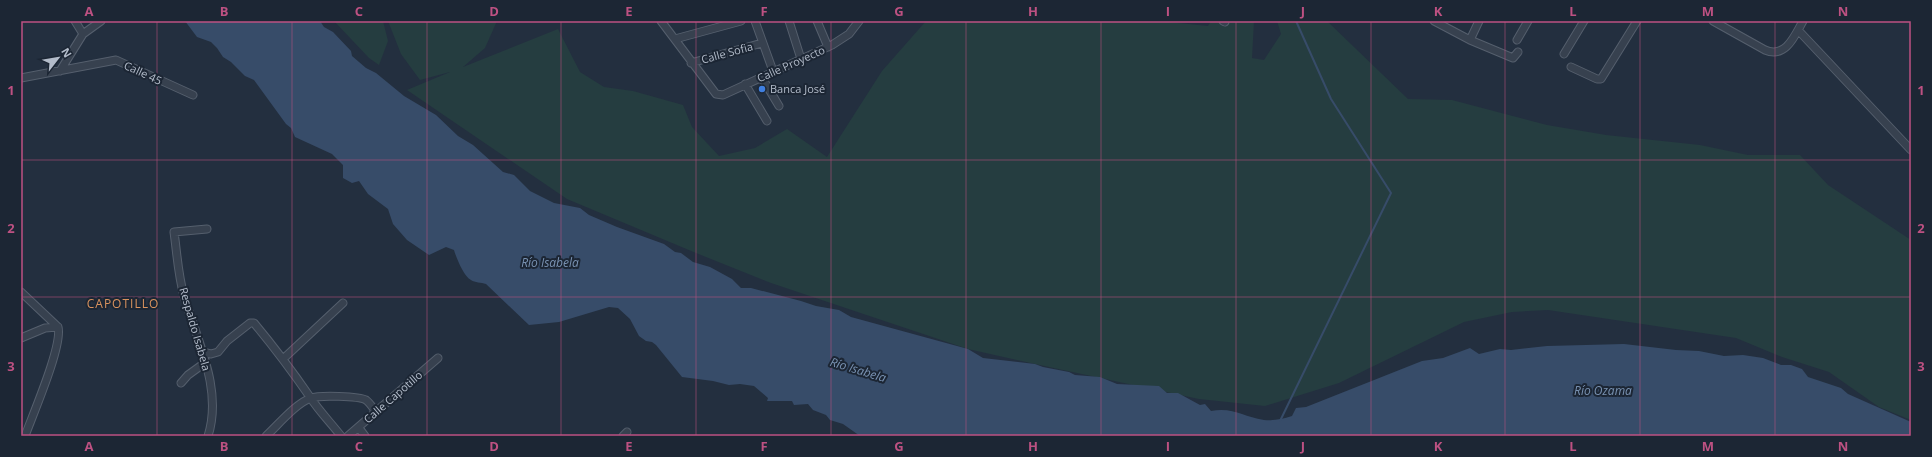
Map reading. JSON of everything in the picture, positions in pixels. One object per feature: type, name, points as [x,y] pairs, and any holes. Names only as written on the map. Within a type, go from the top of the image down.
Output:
[{"type":"street","points":[[75,21],[83,34]]},
{"type":"street","points":[[60,71],[83,34],[101,21]]},
{"type":"street","points":[[661,21],[691,63]]},
{"type":"street","points":[[675,39],[741,21]]},
{"type":"street","points":[[755,21],[773,71]]},
{"type":"street","points":[[789,21],[801,59]]},
{"type":"street","points":[[817,21],[828,47]]},
{"type":"street","name":"Calle Proyecto","points":[[691,63],[716,94],[723,95],[761,76],[828,47],[849,34],[852,24],[859,21]]},
{"type":"street","points":[[1434,21],[1470,40],[1512,58],[1518,52]]},
{"type":"street","points":[[1470,40],[1479,21]]},
{"type":"street","points":[[1517,40],[1528,21]]},
{"type":"street","points":[[1564,54],[1584,21]]},
{"type":"street","points":[[1571,67],[1597,79],[1601,79],[1637,21]]},
{"type":"street","points":[[1713,21],[1766,50],[1775,53],[1789,44],[1803,21]]},
{"type":"street","points":[[1798,30],[1911,150]]},
{"type":"street","name":"Calle Sofia","points":[[691,63],[762,43]]},
{"type":"street","name":"Calle 45","points":[[21,78],[116,60],[193,95]]},
{"type":"street","points":[[761,76],[779,106]]},
{"type":"street","points":[[745,84],[767,121]]},
{"type":"street","name":"Respaldo Isabela","points":[[207,229],[174,232],[184,294],[206,362],[212,392],[214,416],[208,436]]},
{"type":"street","points":[[21,292],[58,327],[59,333],[48,374],[25,436]]},
{"type":"street","points":[[283,359],[343,303]]},
{"type":"street","points":[[202,352],[211,354],[218,352],[227,341],[252,323],[270,342],[310,398],[341,436]]},
{"type":"street","points":[[21,338],[45,328],[58,327]]},
{"type":"street","name":"Calle Capotillo","points":[[348,436],[438,358]]},
{"type":"street","points":[[181,383],[188,375],[206,362]]},
{"type":"street","points":[[266,436],[295,409],[310,398],[359,398],[365,400],[376,412]]},
{"type":"street","points":[[359,428],[365,436]]},
{"type":"green space","points":[[334,21],[383,21],[388,41],[379,65],[369,58]]},
{"type":"green space","points":[[388,21],[497,21],[485,48],[463,67],[558,29],[580,72],[604,87],[633,91],[683,105],[692,127],[719,156],[755,148],[787,129],[827,157],[882,71],[926,21],[1159,21],[1208,26],[1211,21],[1254,21],[1252,58],[1264,60],[1281,34],[1277,21],[1327,21],[1408,99],[1452,100],[1547,125],[1606,135],[1700,145],[1748,155],[1800,155],[1828,185],[1911,240],[1911,420],[1879,407],[1829,372],[1782,357],[1736,338],[1548,310],[1512,312],[1464,322],[1339,383],[1265,406],[1199,399],[968,349],[771,283],[567,199],[407,90],[450,72],[420,80],[401,54]]},
{"type":"water","name":"Río Isabela","points":[[185,21],[320,21],[324,27],[333,32],[351,51],[352,56],[366,68],[376,73],[404,96],[436,115],[458,136],[473,145],[503,172],[514,175],[530,191],[554,203],[580,208],[589,215],[617,227],[664,244],[675,252],[681,253],[693,262],[710,267],[732,279],[741,288],[751,288],[816,306],[839,310],[851,317],[968,349],[983,358],[1035,364],[1069,372],[1075,375],[1100,377],[1117,384],[1159,386],[1167,393],[1178,393],[1200,405],[1205,404],[1211,411],[1226,410],[1257,419],[1271,420],[1292,416],[1296,408],[1306,407],[1422,361],[1443,358],[1470,348],[1479,354],[1500,349],[1511,350],[1547,346],[1624,344],[1699,351],[1724,356],[1743,355],[1763,358],[1781,365],[1791,365],[1802,369],[1808,377],[1841,388],[1848,394],[1911,422],[1911,436],[860,436],[843,424],[830,420],[826,415],[813,410],[808,404],[794,405],[792,401],[767,401],[768,398],[754,386],[740,384],[729,385],[713,381],[682,377],[656,345],[639,336],[630,319],[618,308],[609,307],[559,322],[529,325],[486,284],[474,282],[468,278],[454,250],[446,247],[429,255],[407,240],[393,224],[388,209],[368,194],[359,181],[352,183],[343,178],[343,165],[332,154],[295,137],[291,128],[286,124],[254,80],[245,76],[231,62],[223,57],[211,42],[197,37]]},
{"type":"waterway","points":[[1280,421],[1391,193],[1331,99],[1296,21]]},
{"type":"place","name":"Banca José","points":[[762,89]]},
{"type":"district","name":"CAPOTILLO","points":[[123,304]]},
{"type":"water label","name":"Río Ozama","points":[[1603,391]]}]
